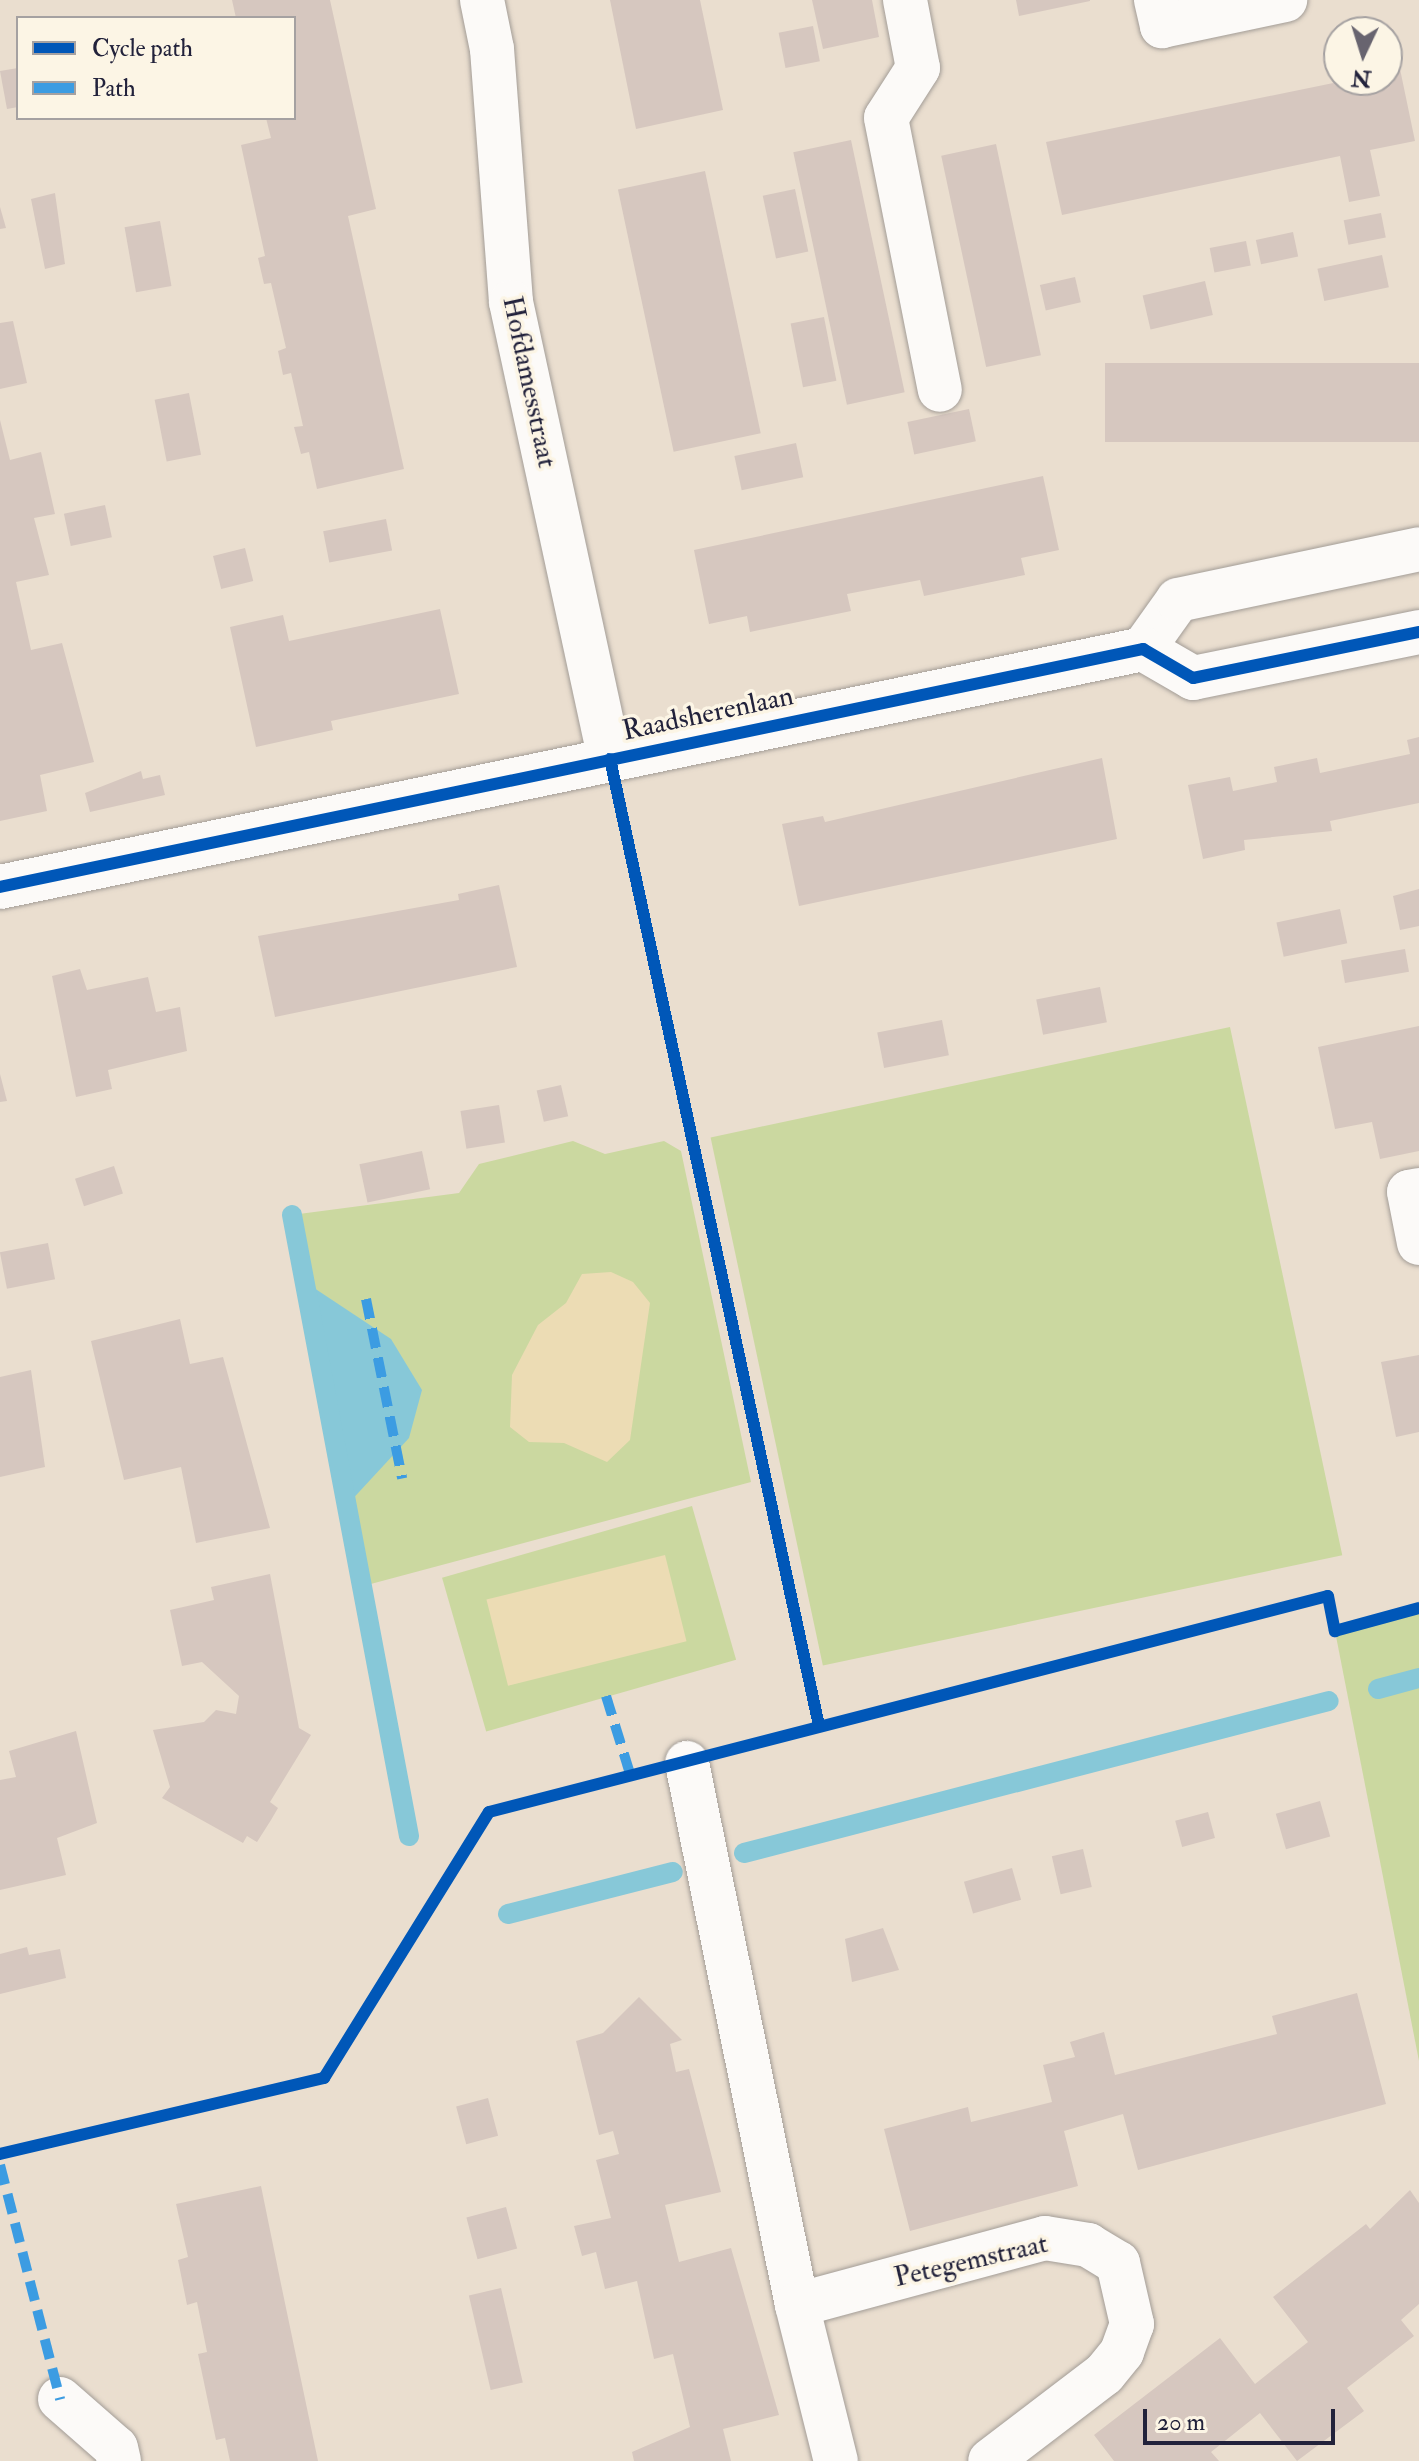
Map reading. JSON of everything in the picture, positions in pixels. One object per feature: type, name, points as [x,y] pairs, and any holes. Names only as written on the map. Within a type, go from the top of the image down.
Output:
[{"type":"street","name":"Hofdamesstraat","points":[[482,0],[492,49],[511,302],[610,759]]},
{"type":"street","points":[[905,0],[918,68],[886,118],[940,390]]},
{"type":"street","points":[[1156,0],[1162,26],[1285,0]]},
{"type":"street","points":[[1419,549],[1178,600],[1143,649],[1193,678],[1419,632]]},
{"type":"street","name":"Raadsherenlaan","points":[[0,887],[1143,649]]},
{"type":"street","points":[[1419,1190],[1409,1192],[1419,1243]]},
{"type":"street","points":[[687,1763],[797,2305],[836,2461]]},
{"type":"street","name":"Petegemstraat","points":[[797,2305],[1045,2238],[1088,2245],[1118,2263],[1132,2309],[1122,2352],[1104,2374],[990,2461]]},
{"type":"street","points":[[60,2399],[116,2448],[119,2461]]},
{"type":"green space","points":[[1230,1027],[1342,1555],[823,1666],[711,1137]]},
{"type":"green space","points":[[573,1141],[605,1154],[664,1141],[681,1151],[751,1482],[367,1585],[299,1214],[459,1193],[479,1164]]},
{"type":"green space","points":[[692,1506],[736,1660],[486,1731],[442,1578]]},
{"type":"green space","points":[[1419,1608],[1419,2061],[1335,1631]]},
{"type":"sand","points":[[611,1272],[633,1282],[650,1303],[630,1440],[607,1462],[564,1443],[529,1442],[510,1427],[512,1375],[538,1325],[566,1303],[582,1274]]},
{"type":"sand","points":[[665,1555],[687,1641],[508,1686],[486,1600]]},
{"type":"water","points":[[305,1282],[391,1339],[422,1390],[409,1438],[347,1505]]},
{"type":"building","points":[[232,0],[330,0],[376,209],[348,216],[404,469],[317,489],[309,452],[301,454],[294,427],[303,426],[291,373],[283,375],[278,351],[286,348],[271,283],[264,284],[258,258],[265,256],[241,145],[271,138],[266,120],[296,120],[296,16],[236,16]]},
{"type":"building","points":[[610,0],[700,0],[723,110],[636,129]]},
{"type":"building","points":[[812,0],[872,0],[879,37],[823,49]]},
{"type":"building","points":[[1016,0],[1090,0],[1090,1],[1019,16]]},
{"type":"building","points":[[813,26],[820,61],[786,68],[779,33]]},
{"type":"building","points":[[16,68],[16,107],[7,109],[0,71]]},
{"type":"building","points":[[1403,83],[1415,141],[1370,150],[1380,196],[1349,202],[1340,156],[1062,215],[1046,142],[1323,85],[1323,96],[1403,96]]},
{"type":"building","points":[[851,140],[905,392],[847,405],[793,152]]},
{"type":"building","points":[[996,144],[1041,355],[986,367],[941,156]]},
{"type":"building","points":[[705,171],[761,433],[674,452],[618,190]]},
{"type":"building","points":[[795,189],[808,252],[776,258],[763,196]]},
{"type":"building","points":[[55,193],[65,264],[45,269],[31,199]]},
{"type":"building","points":[[0,207],[6,228],[0,229]]},
{"type":"building","points":[[1381,213],[1386,238],[1348,245],[1344,220]]},
{"type":"building","points":[[160,221],[171,286],[136,292],[125,227]]},
{"type":"building","points":[[1293,232],[1298,256],[1261,264],[1256,240]]},
{"type":"building","points":[[1246,241],[1251,266],[1214,273],[1210,248]]},
{"type":"building","points":[[1382,255],[1389,287],[1324,301],[1317,269]]},
{"type":"building","points":[[1075,277],[1081,302],[1046,310],[1040,285]]},
{"type":"building","points":[[1205,281],[1213,315],[1151,329],[1143,295]]},
{"type":"building","points":[[824,317],[836,381],[803,387],[791,323]]},
{"type":"building","points":[[13,321],[27,383],[0,389],[0,323]]},
{"type":"building","points":[[1105,363],[1419,363],[1419,442],[1105,442]]},
{"type":"building","points":[[189,393],[201,455],[167,462],[155,400]]},
{"type":"building","points":[[969,409],[976,441],[914,454],[907,422]]},
{"type":"building","points":[[0,420],[10,460],[41,452],[55,514],[34,518],[49,575],[16,582],[31,650],[62,643],[94,762],[40,775],[47,811],[0,821]]},
{"type":"building","points":[[796,443],[803,477],[742,490],[734,456]]},
{"type":"building","points":[[1043,476],[1059,550],[1021,558],[1025,575],[924,596],[920,580],[847,594],[851,611],[750,632],[747,616],[709,624],[694,550]]},
{"type":"building","points":[[105,505],[112,537],[71,546],[64,514]]},
{"type":"building","points":[[386,519],[392,550],[329,563],[323,531]]},
{"type":"building","points":[[245,548],[253,581],[221,589],[213,556]]},
{"type":"building","points":[[440,609],[459,694],[331,721],[333,730],[256,747],[230,627],[283,615],[289,641]]},
{"type":"building","points":[[1419,737],[1419,803],[1330,821],[1332,831],[1244,840],[1245,850],[1203,859],[1188,785],[1230,777],[1233,791],[1277,782],[1274,767],[1317,758],[1320,773],[1410,754],[1407,740]]},
{"type":"building","points":[[1102,758],[1117,839],[799,906],[782,824],[823,816],[825,822]]},
{"type":"building","points":[[141,771],[143,779],[160,775],[165,795],[90,812],[85,793]]},
{"type":"building","points":[[499,885],[517,967],[275,1017],[258,936],[459,900],[458,894]]},
{"type":"building","points":[[1419,889],[1419,926],[1400,930],[1393,896]]},
{"type":"building","points":[[1340,909],[1347,943],[1284,957],[1276,923]]},
{"type":"building","points":[[1405,949],[1409,972],[1345,983],[1341,960]]},
{"type":"building","points":[[80,969],[87,990],[148,977],[156,1012],[180,1007],[187,1051],[108,1070],[112,1089],[76,1097],[52,976]]},
{"type":"building","points":[[1100,987],[1107,1022],[1043,1035],[1036,999]]},
{"type":"building","points":[[942,1020],[949,1055],[884,1068],[877,1033]]},
{"type":"building","points":[[1419,1026],[1419,1151],[1380,1159],[1372,1122],[1335,1129],[1318,1047]]},
{"type":"building","points":[[0,1074],[7,1101],[0,1102]]},
{"type":"building","points":[[561,1085],[568,1116],[544,1122],[537,1091]]},
{"type":"building","points":[[499,1105],[505,1143],[466,1149],[460,1111]]},
{"type":"building","points":[[422,1151],[430,1189],[368,1202],[359,1164]]},
{"type":"building","points":[[114,1166],[123,1194],[84,1206],[75,1179]]},
{"type":"building","points":[[48,1243],[55,1279],[7,1289],[0,1252]]},
{"type":"building","points":[[180,1319],[190,1364],[223,1357],[270,1528],[196,1543],[181,1467],[124,1480],[91,1341]]},
{"type":"building","points":[[1419,1355],[1419,1432],[1396,1437],[1381,1362]]},
{"type":"building","points":[[31,1370],[45,1467],[0,1477],[0,1377]]},
{"type":"building","points":[[270,1574],[299,1728],[311,1735],[270,1802],[278,1808],[271,1820],[257,1842],[247,1836],[243,1843],[162,1798],[170,1787],[153,1730],[204,1722],[216,1710],[236,1714],[239,1696],[202,1662],[182,1666],[170,1610],[214,1600],[211,1587]]},
{"type":"building","points":[[76,1731],[97,1823],[57,1838],[66,1875],[0,1890],[0,1780],[16,1777],[9,1751]]},
{"type":"building","points":[[1320,1801],[1330,1837],[1286,1849],[1276,1814]]},
{"type":"building","points":[[1208,1812],[1215,1838],[1182,1847],[1175,1821]]},
{"type":"building","points":[[1083,1849],[1092,1887],[1061,1894],[1052,1856]]},
{"type":"building","points":[[1012,1868],[1021,1900],[973,1914],[964,1882]]},
{"type":"building","points":[[883,1928],[899,1970],[852,1982],[845,1939]]},
{"type":"building","points":[[27,1947],[29,1955],[60,1949],[66,1978],[0,1994],[0,1954]]},
{"type":"building","points":[[1357,1993],[1386,2104],[1138,2170],[1123,2114],[1064,2131],[1078,2186],[910,2231],[884,2129],[968,2107],[971,2122],[1052,2102],[1043,2065],[1075,2057],[1070,2042],[1104,2032],[1115,2075],[1277,2034],[1272,2016]]},
{"type":"building","points":[[639,1997],[682,2040],[670,2044],[676,2072],[689,2069],[721,2192],[665,2205],[679,2262],[731,2248],[779,2415],[723,2429],[731,2461],[634,2461],[632,2452],[690,2427],[673,2354],[654,2359],[637,2281],[605,2289],[596,2252],[582,2256],[574,2226],[611,2218],[596,2160],[619,2154],[613,2131],[599,2135],[576,2041],[603,2033]]},
{"type":"building","points":[[488,2098],[498,2136],[466,2144],[456,2107]]},
{"type":"building","points":[[261,2186],[318,2461],[230,2461],[225,2438],[216,2440],[198,2354],[207,2352],[197,2302],[187,2305],[178,2260],[188,2257],[176,2204]]},
{"type":"building","points":[[1410,2190],[1419,2203],[1419,2304],[1401,2320],[1414,2336],[1347,2388],[1364,2411],[1297,2461],[1260,2413],[1211,2452],[1219,2461],[1114,2461],[1094,2435],[1220,2338],[1255,2384],[1308,2342],[1273,2297],[1366,2224],[1370,2229]]},
{"type":"building","points":[[506,2207],[517,2249],[478,2259],[466,2218]]},
{"type":"building","points":[[501,2288],[523,2383],[491,2390],[469,2295]]},
{"type":"waterway","points":[[292,1215],[409,1836]]},
{"type":"waterway","points":[[1378,1689],[1419,1678]]},
{"type":"waterway","points":[[744,1853],[1329,1701]]},
{"type":"waterway","points":[[508,1914],[673,1872]]},
{"type":"marked path","points":[[366,1299],[402,1478]]},
{"type":"marked path","points":[[606,1696],[631,1777]]},
{"type":"marked path","points":[[0,2165],[60,2399]]},
{"type":"cycle path","points":[[0,887],[1143,649],[1193,678],[1419,632]]},
{"type":"cycle path","points":[[610,759],[819,1726]]},
{"type":"cycle path","points":[[0,2154],[324,2078],[489,1812],[1328,1596],[1335,1631],[1419,1608]]}]
